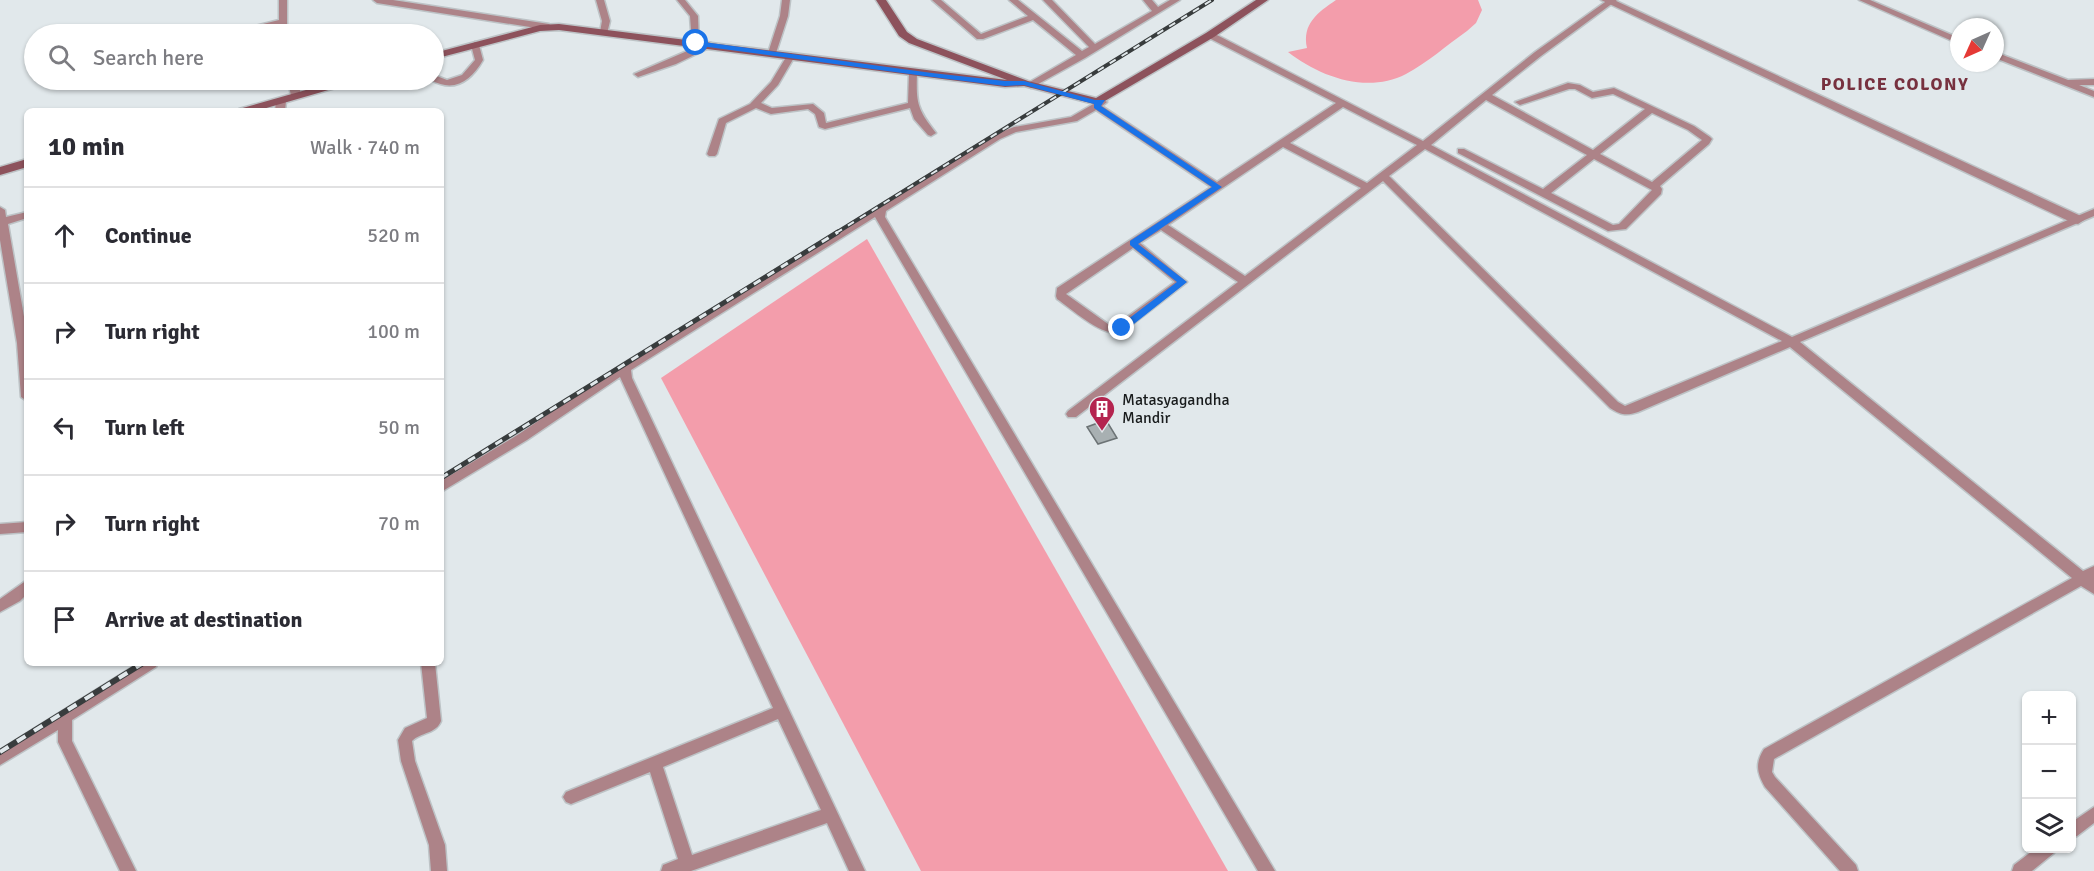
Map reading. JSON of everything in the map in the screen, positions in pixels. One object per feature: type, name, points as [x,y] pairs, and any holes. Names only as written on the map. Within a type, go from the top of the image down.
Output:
[{"type":"main road","points":[[881,0],[903,34],[913,41],[1028,84],[1099,104],[1263,0]]},
{"type":"main road","points":[[444,53],[549,27],[702,44],[1005,84],[1028,84]]},
{"type":"main road","points":[[280,106],[296,96],[317,90]]},
{"type":"main road","points":[[0,171],[24,164]]},
{"type":"street","points":[[275,24],[283,22],[284,0]]},
{"type":"street","points":[[377,0],[549,27]]},
{"type":"street","points":[[600,0],[606,21],[604,32]]},
{"type":"street","points":[[638,74],[673,62],[702,44],[694,15],[681,0]]},
{"type":"street","points":[[772,53],[784,16],[786,0]]},
{"type":"street","points":[[936,0],[980,37],[1034,17]]},
{"type":"street","points":[[1013,0],[1082,56]]},
{"type":"street","points":[[1047,0],[1095,48]]},
{"type":"street","points":[[1147,0],[1157,11]]},
{"type":"street","points":[[1028,84],[1082,56],[1176,0]]},
{"type":"street","points":[[1863,0],[1950,37]]},
{"type":"street","points":[[451,11],[453,1]]},
{"type":"street","points":[[1072,414],[1424,145],[1538,54],[1610,1],[2078,220]]},
{"type":"street","points":[[1210,35],[1424,145],[1791,341],[2088,575],[2094,588]]},
{"type":"street","points":[[444,83],[467,78],[479,60],[475,45]]},
{"type":"street","points":[[712,154],[724,120],[755,104],[775,83],[791,56]]},
{"type":"street","points":[[2004,59],[2094,94]]},
{"type":"street","points":[[913,73],[912,105],[917,118],[931,133]]},
{"type":"street","points":[[2050,77],[2075,83],[2094,82]]},
{"type":"street","points":[[1520,102],[1574,86],[1592,94],[1614,92],[1691,128],[1708,141],[1653,187]]},
{"type":"street","points":[[295,90],[296,96]]},
{"type":"street","points":[[1461,151],[1606,226],[1617,229],[1657,192],[1653,187],[1486,96]]},
{"type":"street","points":[[1133,243],[1182,282],[1117,330],[1106,327],[1061,296],[1061,291],[1133,243],[1218,187],[1343,103]]},
{"type":"street","points":[[755,104],[771,111],[810,106],[819,113],[825,126],[912,105]]},
{"type":"street","points":[[444,485],[523,437],[625,368],[1005,134],[1062,123],[1084,114],[1099,104],[1218,187]]},
{"type":"street","points":[[1544,194],[1592,153],[1651,109]]},
{"type":"street","points":[[1283,143],[1368,188]]},
{"type":"street","points":[[1383,176],[1619,409],[1634,409],[2094,212]]},
{"type":"street","points":[[881,209],[882,221],[1267,871]]},
{"type":"street","points":[[0,210],[24,355]]},
{"type":"street","points":[[2,222],[24,216]]},
{"type":"street","points":[[1161,225],[1245,281]]},
{"type":"street","points":[[625,368],[626,378],[857,871]]},
{"type":"street","points":[[0,529],[24,527]]},
{"type":"street","points":[[1850,871],[1770,782],[1764,766],[1769,754],[2088,575]]},
{"type":"street","points":[[0,606],[24,589]]},
{"type":"street","points":[[0,758],[146,666]]},
{"type":"street","points":[[428,666],[434,721],[429,726],[410,732],[405,740],[408,761],[437,845],[439,871]]},
{"type":"street","points":[[571,797],[782,711]]},
{"type":"street","points":[[65,716],[64,742],[128,871]]},
{"type":"street","points":[[654,763],[686,859],[685,865]]},
{"type":"street","points":[[669,871],[830,814]]},
{"type":"street","points":[[2076,828],[2094,814]]},
{"type":"street","points":[[2020,871],[2044,853]]},
{"type":"shaded area","points":[[1336,0],[1478,0],[1482,10],[1476,23],[1467,31],[1414,70],[1391,80],[1376,83],[1360,82],[1344,80],[1314,69],[1288,52],[1307,48],[1309,26],[1317,15]]},
{"type":"shaded area","points":[[867,239],[1228,871],[921,871],[661,378]]},
{"type":"building","name":"Matasyagandha Mandir","points":[[1106,420],[1117,438],[1098,444],[1087,427]]},
{"type":"railway","points":[[836,233],[1212,0]]},
{"type":"railway","points":[[444,476],[838,232]]},
{"type":"railway","points":[[0,752],[138,666]]},
{"type":"place","name":"Matasyagandha Mandir","points":[[1102,432]]},
{"type":"district","name":"POLICE COLONY","points":[[1895,84]]},
{"type":"route","points":[[696,43],[1005,84],[1024,83],[1102,102],[1096,106],[1218,187],[1133,243],[1182,282],[1122,328]]}]
